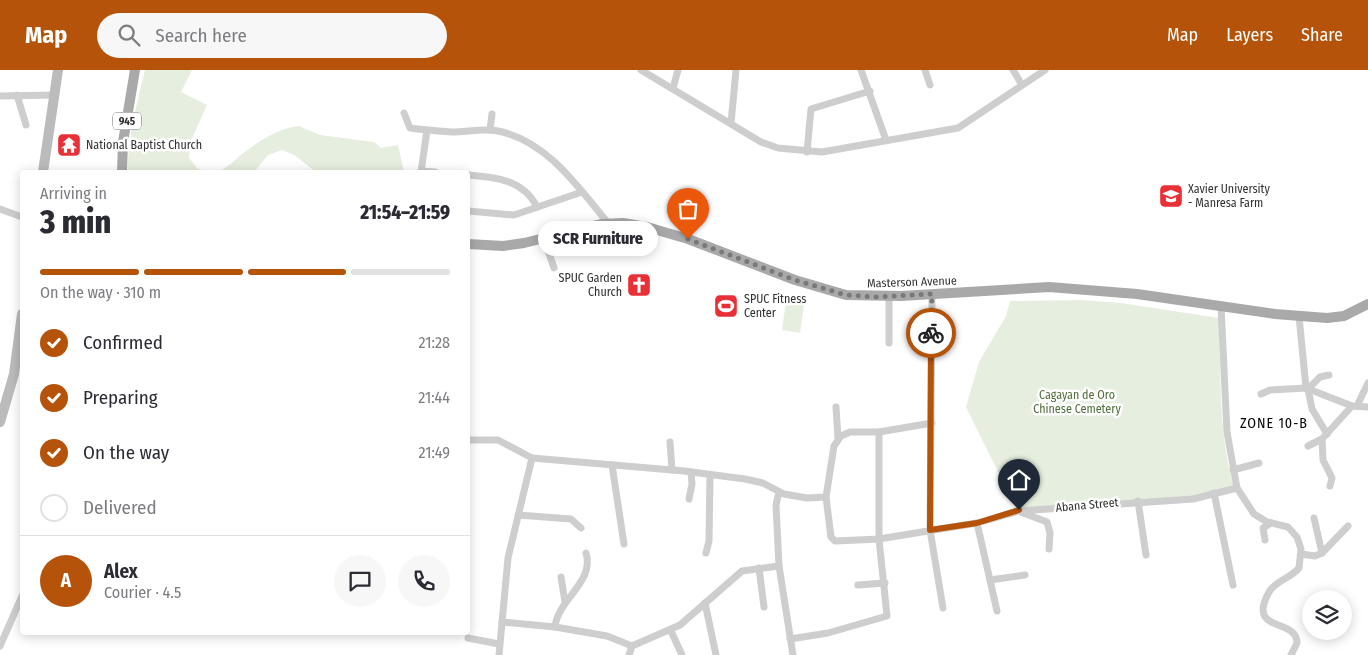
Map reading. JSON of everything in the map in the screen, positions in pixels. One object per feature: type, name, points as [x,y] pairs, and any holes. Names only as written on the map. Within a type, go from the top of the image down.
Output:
[{"type":"main road","points":[[43,170],[58,70]]},
{"type":"main road","name":"945","points":[[122,170],[123,142],[135,70]]},
{"type":"main road","name":"Masterson Avenue","points":[[470,244],[503,246],[544,239],[608,223],[637,224],[688,239],[822,290],[846,295],[889,297],[1049,287],[1136,294],[1326,318],[1344,316],[1368,304]]},
{"type":"main road","points":[[0,422],[14,374],[20,329]]},
{"type":"street","points":[[641,70],[761,142],[772,147],[806,152],[839,150],[958,128],[1045,70]]},
{"type":"street","points":[[673,88],[678,70]]},
{"type":"street","points":[[731,123],[736,70]]},
{"type":"street","points":[[862,70],[886,140]]},
{"type":"street","points":[[925,70],[930,85]]},
{"type":"street","points":[[1013,70],[1022,85]]},
{"type":"street","points":[[806,152],[811,109],[870,91]]},
{"type":"street","points":[[17,95],[26,125]]},
{"type":"street","points":[[0,96],[54,95]]},
{"type":"street","points":[[404,114],[410,128],[427,130],[490,130],[511,135],[557,163],[608,223]]},
{"type":"street","points":[[490,130],[492,114]]},
{"type":"street","points":[[421,170],[427,130]]},
{"type":"street","points":[[470,175],[491,176],[506,180],[529,196],[537,207]]},
{"type":"street","points":[[470,211],[514,215],[582,192]]},
{"type":"street","points":[[0,209],[20,216]]},
{"type":"street","points":[[544,239],[554,268]]},
{"type":"street","points":[[932,294],[930,530],[943,608]]},
{"type":"street","points":[[889,297],[889,343]]},
{"type":"street","points":[[1221,306],[1227,432],[1237,488],[1254,514],[1271,523],[1291,530],[1299,542],[1301,554],[1299,568],[1270,590],[1263,607],[1267,620],[1290,628],[1295,634],[1298,643],[1291,655]]},
{"type":"street","points":[[1299,316],[1307,389],[1312,409],[1324,436],[1323,460],[1332,478],[1330,486]]},
{"type":"street","points":[[1307,389],[1320,377],[1329,375]]},
{"type":"street","points":[[1308,446],[1324,436],[1354,406],[1368,383]]},
{"type":"street","points":[[1260,394],[1270,390],[1307,389],[1354,406],[1368,407]]},
{"type":"street","points":[[470,440],[498,440],[532,458],[672,470],[755,480],[779,492],[807,498],[826,497],[834,446],[838,438],[836,407]]},
{"type":"street","points":[[838,438],[850,432],[879,432],[932,423]]},
{"type":"street","points":[[790,639],[828,633],[884,618],[888,613],[879,539],[879,432]]},
{"type":"street","points":[[670,442],[672,470]]},
{"type":"street","points":[[499,655],[508,558],[532,458]]},
{"type":"street","points":[[1233,470],[1260,463]]},
{"type":"street","points":[[612,465],[624,544]]},
{"type":"street","points":[[690,498],[691,472]]},
{"type":"street","points":[[706,553],[709,541],[710,475]]},
{"type":"street","name":"Abana Street","points":[[826,497],[832,540],[841,541],[879,539],[977,523],[1017,511],[1193,498],[1237,488]]},
{"type":"street","points":[[779,492],[776,505],[779,566],[793,655]]},
{"type":"street","points":[[1214,493],[1233,585]]},
{"type":"street","points":[[1138,501],[1146,555]]},
{"type":"street","points":[[1017,511],[1047,522],[1050,533],[1049,549]]},
{"type":"street","points":[[518,515],[571,519],[581,528]]},
{"type":"street","points":[[1314,518],[1322,553]]},
{"type":"street","points":[[977,523],[997,611]]},
{"type":"street","points":[[1264,540],[1263,528],[1271,523]]},
{"type":"street","points":[[1301,554],[1315,556],[1322,553],[1348,526]]},
{"type":"street","points":[[555,627],[556,617],[585,575],[588,561],[586,553]]},
{"type":"street","points":[[502,622],[555,627],[607,636],[632,646],[671,630],[687,620],[742,571],[779,566]]},
{"type":"street","points":[[759,568],[764,607]]},
{"type":"street","points":[[990,580],[1025,575]]},
{"type":"street","points":[[561,577],[565,602]]},
{"type":"street","points":[[858,585],[885,583]]},
{"type":"street","points":[[0,646],[20,601]]},
{"type":"street","points":[[705,602],[716,655]]},
{"type":"street","points":[[671,630],[682,655]]},
{"type":"street","points":[[468,638],[499,644]]},
{"type":"street","points":[[629,655],[632,646]]},
{"type":"green space","points":[[145,70],[192,70],[181,92],[207,105],[190,143],[189,158],[201,170],[128,170],[131,134]]},
{"type":"green space","points":[[299,126],[320,135],[374,142],[381,148],[398,145],[404,170],[313,170],[294,155],[282,150],[268,155],[256,170],[222,170],[248,149],[269,136],[291,127]]},
{"type":"green space","points":[[787,294],[805,297],[800,333],[782,330]]},
{"type":"green space","name":"Cagayan de Oro Chinese Cemetery","points":[[1080,300],[1121,303],[1219,318],[1223,425],[1225,446],[1234,487],[1192,497],[1016,508],[966,407],[979,362],[1006,316],[1010,301]]},
{"type":"way so far","points":[[688,239],[822,290],[846,295],[876,297],[932,294],[931,333]]},
{"type":"place","name":"National Baptist Church","points":[[69,145]]},
{"type":"place","name":"Xavier University - Manresa Farm","points":[[1171,196]]},
{"type":"place","name":"SCR Furniture","points":[[688,239]]},
{"type":"place","name":"SPUC Garden Church","points":[[639,285]]},
{"type":"place","name":"SPUC Fitness Center","points":[[726,306]]},
{"type":"district","name":"ZONE 10-B","points":[[1274,423]]},
{"type":"route","points":[[931,333],[930,530],[977,523],[1019,510]]}]
